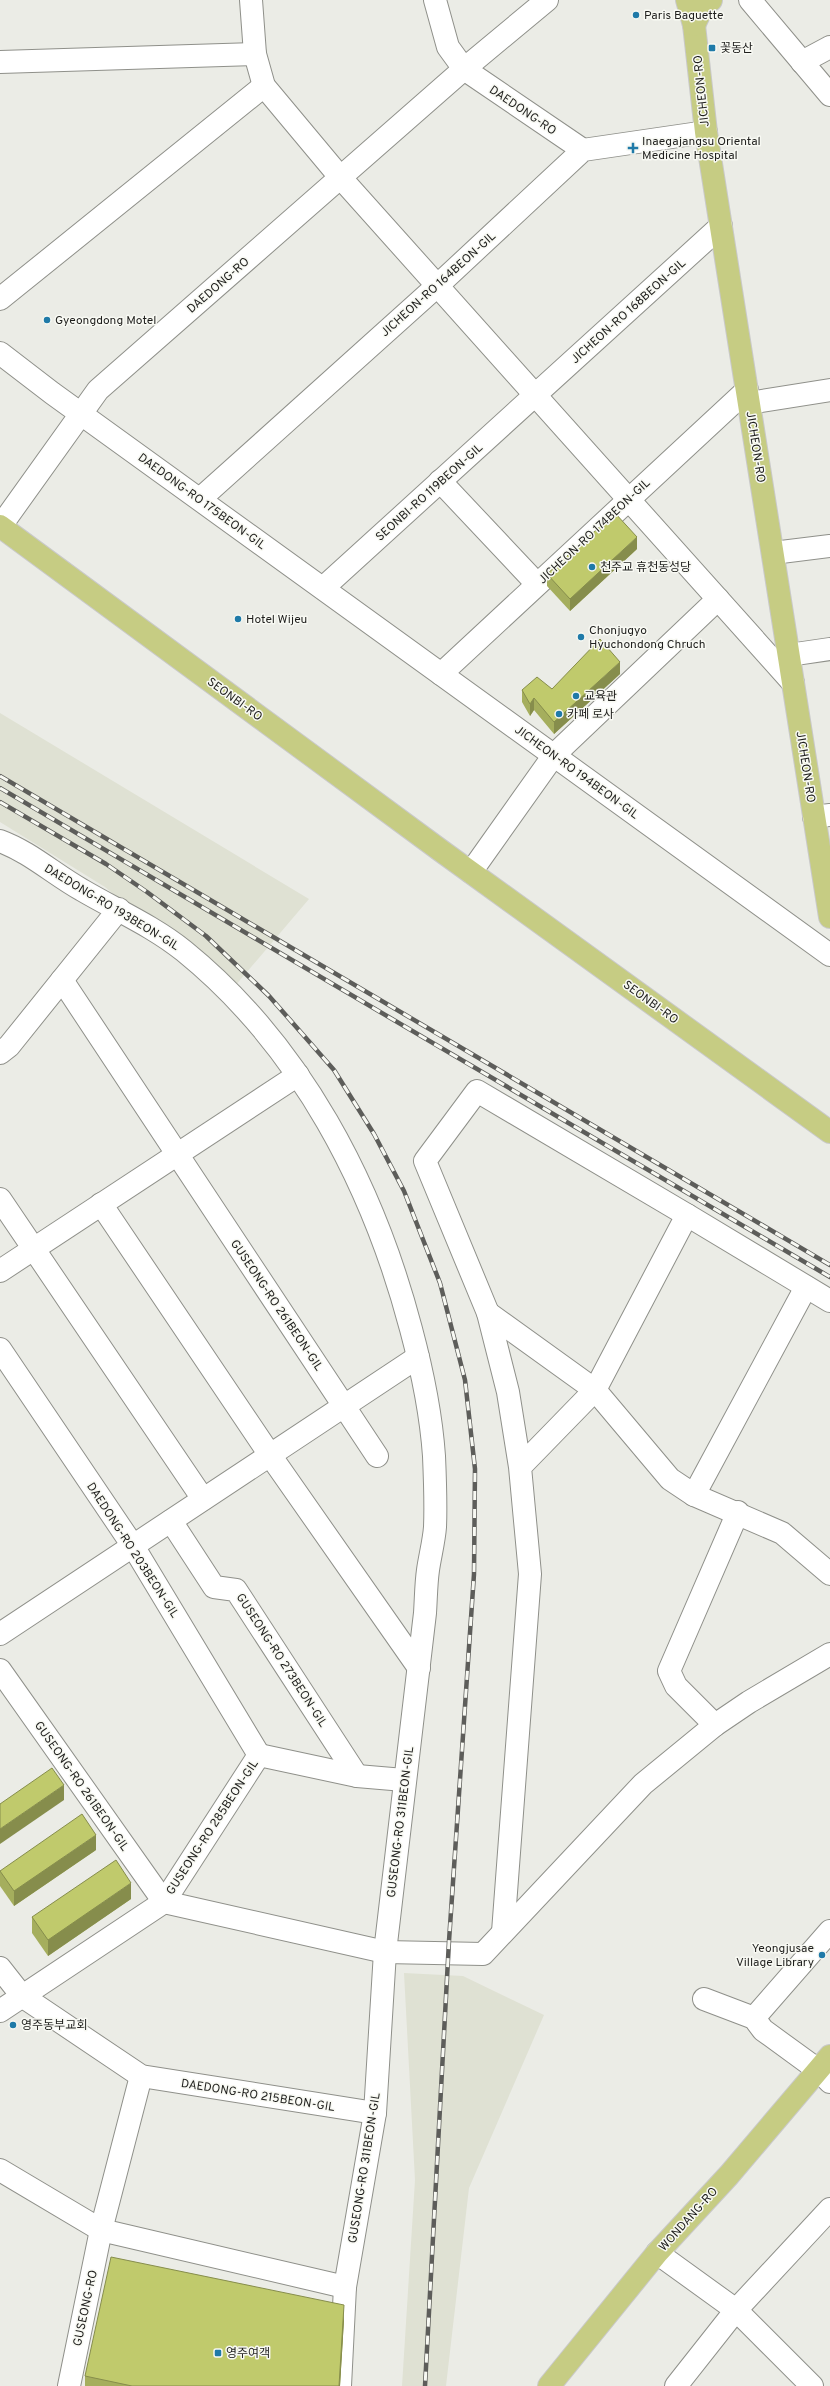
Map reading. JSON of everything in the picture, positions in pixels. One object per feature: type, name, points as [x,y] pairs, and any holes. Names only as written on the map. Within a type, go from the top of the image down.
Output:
[{"type":"main road","name":"JICHEON-RO","points":[[687,0],[694,25],[706,132],[793,683],[822,816],[830,917]]},
{"type":"main road","points":[[694,25],[704,4],[711,0]]},
{"type":"main road","name":"SEONBI-RO","points":[[0,526],[471,872],[830,1132]]},
{"type":"main road","name":"WONDANG-RO","points":[[549,2386],[657,2253],[826,2069]]},
{"type":"street","points":[[251,0],[255,54],[264,86],[340,177],[793,683]]},
{"type":"street","points":[[435,0],[448,47],[464,69]]},
{"type":"street","name":"DAEDONG-RO","points":[[0,526],[98,390],[464,69],[547,0]]},
{"type":"street","points":[[750,0],[830,96]]},
{"type":"street","points":[[802,62],[830,47]]},
{"type":"street","points":[[0,62],[255,54]]},
{"type":"street","name":"DAEDONG-RO","points":[[464,69],[583,150]]},
{"type":"street","points":[[0,299],[264,86]]},
{"type":"street","points":[[583,150],[706,132]]},
{"type":"street","name":"JICHEON-RO 164BEON-GIL","points":[[200,499],[437,286],[583,150]]},
{"type":"street","name":"JICHEON-RO 168BEON-GIL","points":[[535,395],[721,226]]},
{"type":"street","name":"DAEDONG-RO 175BEON-GIL","points":[[0,353],[323,588]]},
{"type":"street","points":[[748,397],[830,390]]},
{"type":"street","name":"SEONBI-RO 119BEON-GIL","points":[[323,588],[535,395]]},
{"type":"street","name":"JICHEON-RO 174BEON-GIL","points":[[441,674],[628,499],[748,397]]},
{"type":"street","points":[[440,482],[538,584]]},
{"type":"street","points":[[772,553],[830,546]]},
{"type":"street","name":"JICHEON-RO 194BEON-GIL","points":[[323,588],[830,955]]},
{"type":"street","points":[[471,872],[554,755],[718,599]]},
{"type":"street","points":[[789,655],[830,649]]},
{"type":"street","name":"DAEDONG-RO 193BEON-GIL","points":[[0,841],[48,868],[82,890],[119,909],[182,949],[212,975],[272,1040],[298,1074],[343,1150],[368,1203],[389,1254],[418,1357]]},
{"type":"street","points":[[0,1053],[9,1046],[119,909]]},
{"type":"street","name":"GUSEONG-RO 261BEON-GIL","points":[[62,980],[377,1456]]},
{"type":"street","points":[[0,1271],[298,1074]]},
{"type":"street","points":[[503,1932],[530,1574],[520,1467],[508,1392],[488,1313],[425,1161],[477,1091],[830,1301]]},
{"type":"street","points":[[0,1199],[204,1499]]},
{"type":"street","points":[[101,1204],[270,1455],[418,1668]]},
{"type":"street","points":[[520,1467],[594,1390],[687,1215]]},
{"type":"street","points":[[694,1495],[806,1287]]},
{"type":"street","points":[[488,1313],[594,1390],[670,1479],[694,1495],[738,1512],[782,1533],[830,1574]]},
{"type":"street","name":"DAEDONG-RO 203BEON-GIL","points":[[0,1349],[133,1546],[259,1755]]},
{"type":"street","points":[[0,1634],[418,1357]]},
{"type":"street","name":"GUSEONG-RO 311BEON-GIL","points":[[340,2386],[345,2287],[375,2113],[385,1952],[428,1573],[435,1528],[435,1484],[430,1426],[418,1357]]},
{"type":"street","points":[[715,1725],[676,1686],[669,1671],[738,1512]]},
{"type":"street","name":"GUSEONG-RO 273BEON-GIL","points":[[171,1521],[214,1587],[236,1590],[357,1776]]},
{"type":"street","name":"GUSEONG-RO 285BEON-GIL","points":[[164,1902],[385,1952],[483,1954],[643,1784],[715,1725],[749,1702],[830,1654]]},
{"type":"street","name":"GUSEONG-RO 261BEON-GIL","points":[[0,1670],[164,1902]]},
{"type":"street","name":"GUSEONG-RO 285BEON-GIL","points":[[0,2011],[164,1902],[259,1755],[357,1776],[404,1780]]},
{"type":"street","points":[[754,2018],[830,1931]]},
{"type":"street","name":"DAEDONG-RO 215BEON-GIL","points":[[0,1968],[22,1996],[141,2076],[375,2113]]},
{"type":"street","points":[[704,1999],[754,2018],[763,2030],[826,2069]]},
{"type":"street","points":[[101,2230],[141,2076]]},
{"type":"street","points":[[0,2170],[101,2230],[345,2287]]},
{"type":"street","points":[[676,2386],[736,2310],[830,2209]]},
{"type":"street","name":"GUSEONG-RO","points":[[68,2386],[101,2230]]},
{"type":"street","points":[[657,2253],[736,2310],[812,2386]]},
{"type":"shaded area","points":[[0,713],[309,899],[229,993],[105,887],[0,822]]},
{"type":"shaded area","points":[[404,1973],[463,1976],[544,2015],[469,2188],[446,2386],[402,2386],[415,2180]]},
{"type":"building","name":"천주교 휴천동성당","points":[[615,513],[637,537],[570,599],[547,574]]},
{"type":"building","name":"교육관","points":[[600,639],[620,662],[554,722],[534,698],[530,704],[522,690],[537,677],[552,689]]},
{"type":"building","points":[[52,1768],[64,1785],[0,1829],[0,1804]]},
{"type":"building","points":[[82,1814],[96,1835],[14,1891],[0,1871]]},
{"type":"building","points":[[116,1860],[131,1883],[48,1940],[32,1917]]},
{"type":"building","name":"영주여객","points":[[111,2257],[344,2305],[339,2386],[132,2386],[85,2376]]},
{"type":"railway","points":[[0,776],[830,1265]]},
{"type":"railway","points":[[0,788],[830,1277]]},
{"type":"railway","points":[[0,802],[106,864],[147,892],[206,936],[269,996],[334,1070],[374,1134],[404,1191],[440,1283],[465,1380],[475,1469],[474,1574],[449,1941],[425,2386]]},
{"type":"place","name":"Paris Baguette","points":[[636,15]]},
{"type":"place","name":"꽃동산","points":[[712,48]]},
{"type":"place","name":"Inaegajangsu Oriental Medicine Hospital","points":[[633,148]]},
{"type":"place","name":"Gyeongdong Motel","points":[[47,320]]},
{"type":"place","name":"천주교 휴천동성당","points":[[592,567]]},
{"type":"place","name":"Hotel Wijeu","points":[[238,619]]},
{"type":"place","name":"Chonjugyo Hyuchondong Chruch","points":[[581,637]]},
{"type":"place","name":"교육관","points":[[576,696]]},
{"type":"place","name":"카페 로사","points":[[559,714]]},
{"type":"place","name":"Yeongjusae Village Library","points":[[822,1955]]},
{"type":"place","name":"영주동부교회","points":[[13,2025]]},
{"type":"place","name":"영주여객","points":[[218,2353]]}]
